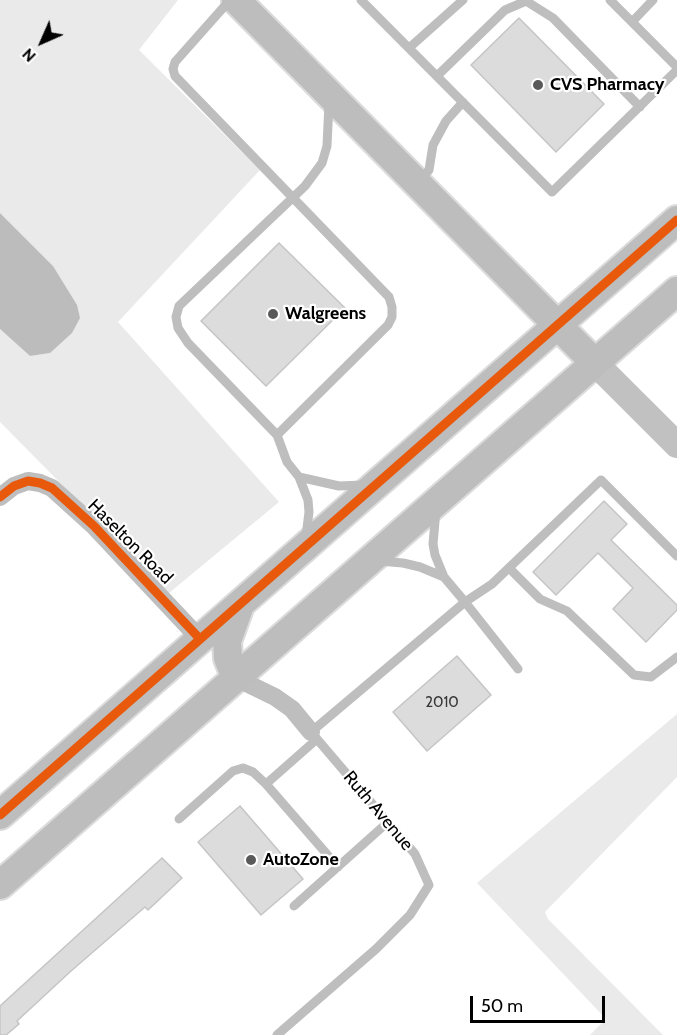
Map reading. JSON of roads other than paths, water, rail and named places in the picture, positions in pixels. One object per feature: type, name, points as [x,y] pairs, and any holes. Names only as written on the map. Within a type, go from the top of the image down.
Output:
[{"type":"main road","points":[[236,0],[677,445]]},
{"type":"main road","points":[[0,815],[677,220]]},
{"type":"main road","points":[[0,885],[677,291]]},
{"type":"main road","points":[[236,678],[228,658],[227,641],[241,603]]},
{"type":"street","name":"Haselton Road","points":[[0,497],[14,486],[28,481],[52,488],[94,526],[200,639]]},
{"type":"street","name":"Ruth Avenue","points":[[236,678],[275,697],[292,709],[314,735]]},
{"type":"lane","points":[[230,0],[175,62],[173,69],[175,76],[389,297],[392,307],[392,317],[388,326],[277,435]]},
{"type":"lane","points":[[361,0],[552,192],[677,69],[610,0]]},
{"type":"lane","points":[[409,48],[463,0]]},
{"type":"lane","points":[[632,22],[653,0]]},
{"type":"lane","points":[[437,76],[506,10],[526,1],[553,18],[640,107]]},
{"type":"lane","points":[[304,548],[309,512],[306,490],[287,462],[277,435],[188,342],[178,328],[176,317],[179,306],[293,197],[322,163],[327,146],[330,95]]},
{"type":"lane","points":[[416,183],[429,170],[433,145],[446,120],[463,102]]},
{"type":"lane","points":[[299,477],[339,486],[378,483]]},
{"type":"lane","points":[[266,783],[314,735],[465,602],[492,584],[601,480],[677,556]]},
{"type":"lane","points":[[436,503],[433,544],[444,577],[519,669]]},
{"type":"lane","points":[[370,561],[403,563],[444,577]]},
{"type":"lane","points":[[509,568],[540,599],[567,611],[634,675],[651,677],[677,657]]},
{"type":"lane","name":"Ruth Avenue","points":[[277,1035],[376,949],[410,915],[429,885],[415,854],[314,735]]},
{"type":"lane","points":[[179,819],[233,771],[243,768],[253,772],[266,783],[338,867]]},
{"type":"lane","points":[[294,906],[388,822]]},
{"type":"place","name":"CVS Pharmacy","points":[[538,85]]},
{"type":"place","name":"Walgreens","points":[[273,314]]},
{"type":"place","name":"AutoZone","points":[[251,860]]}]
